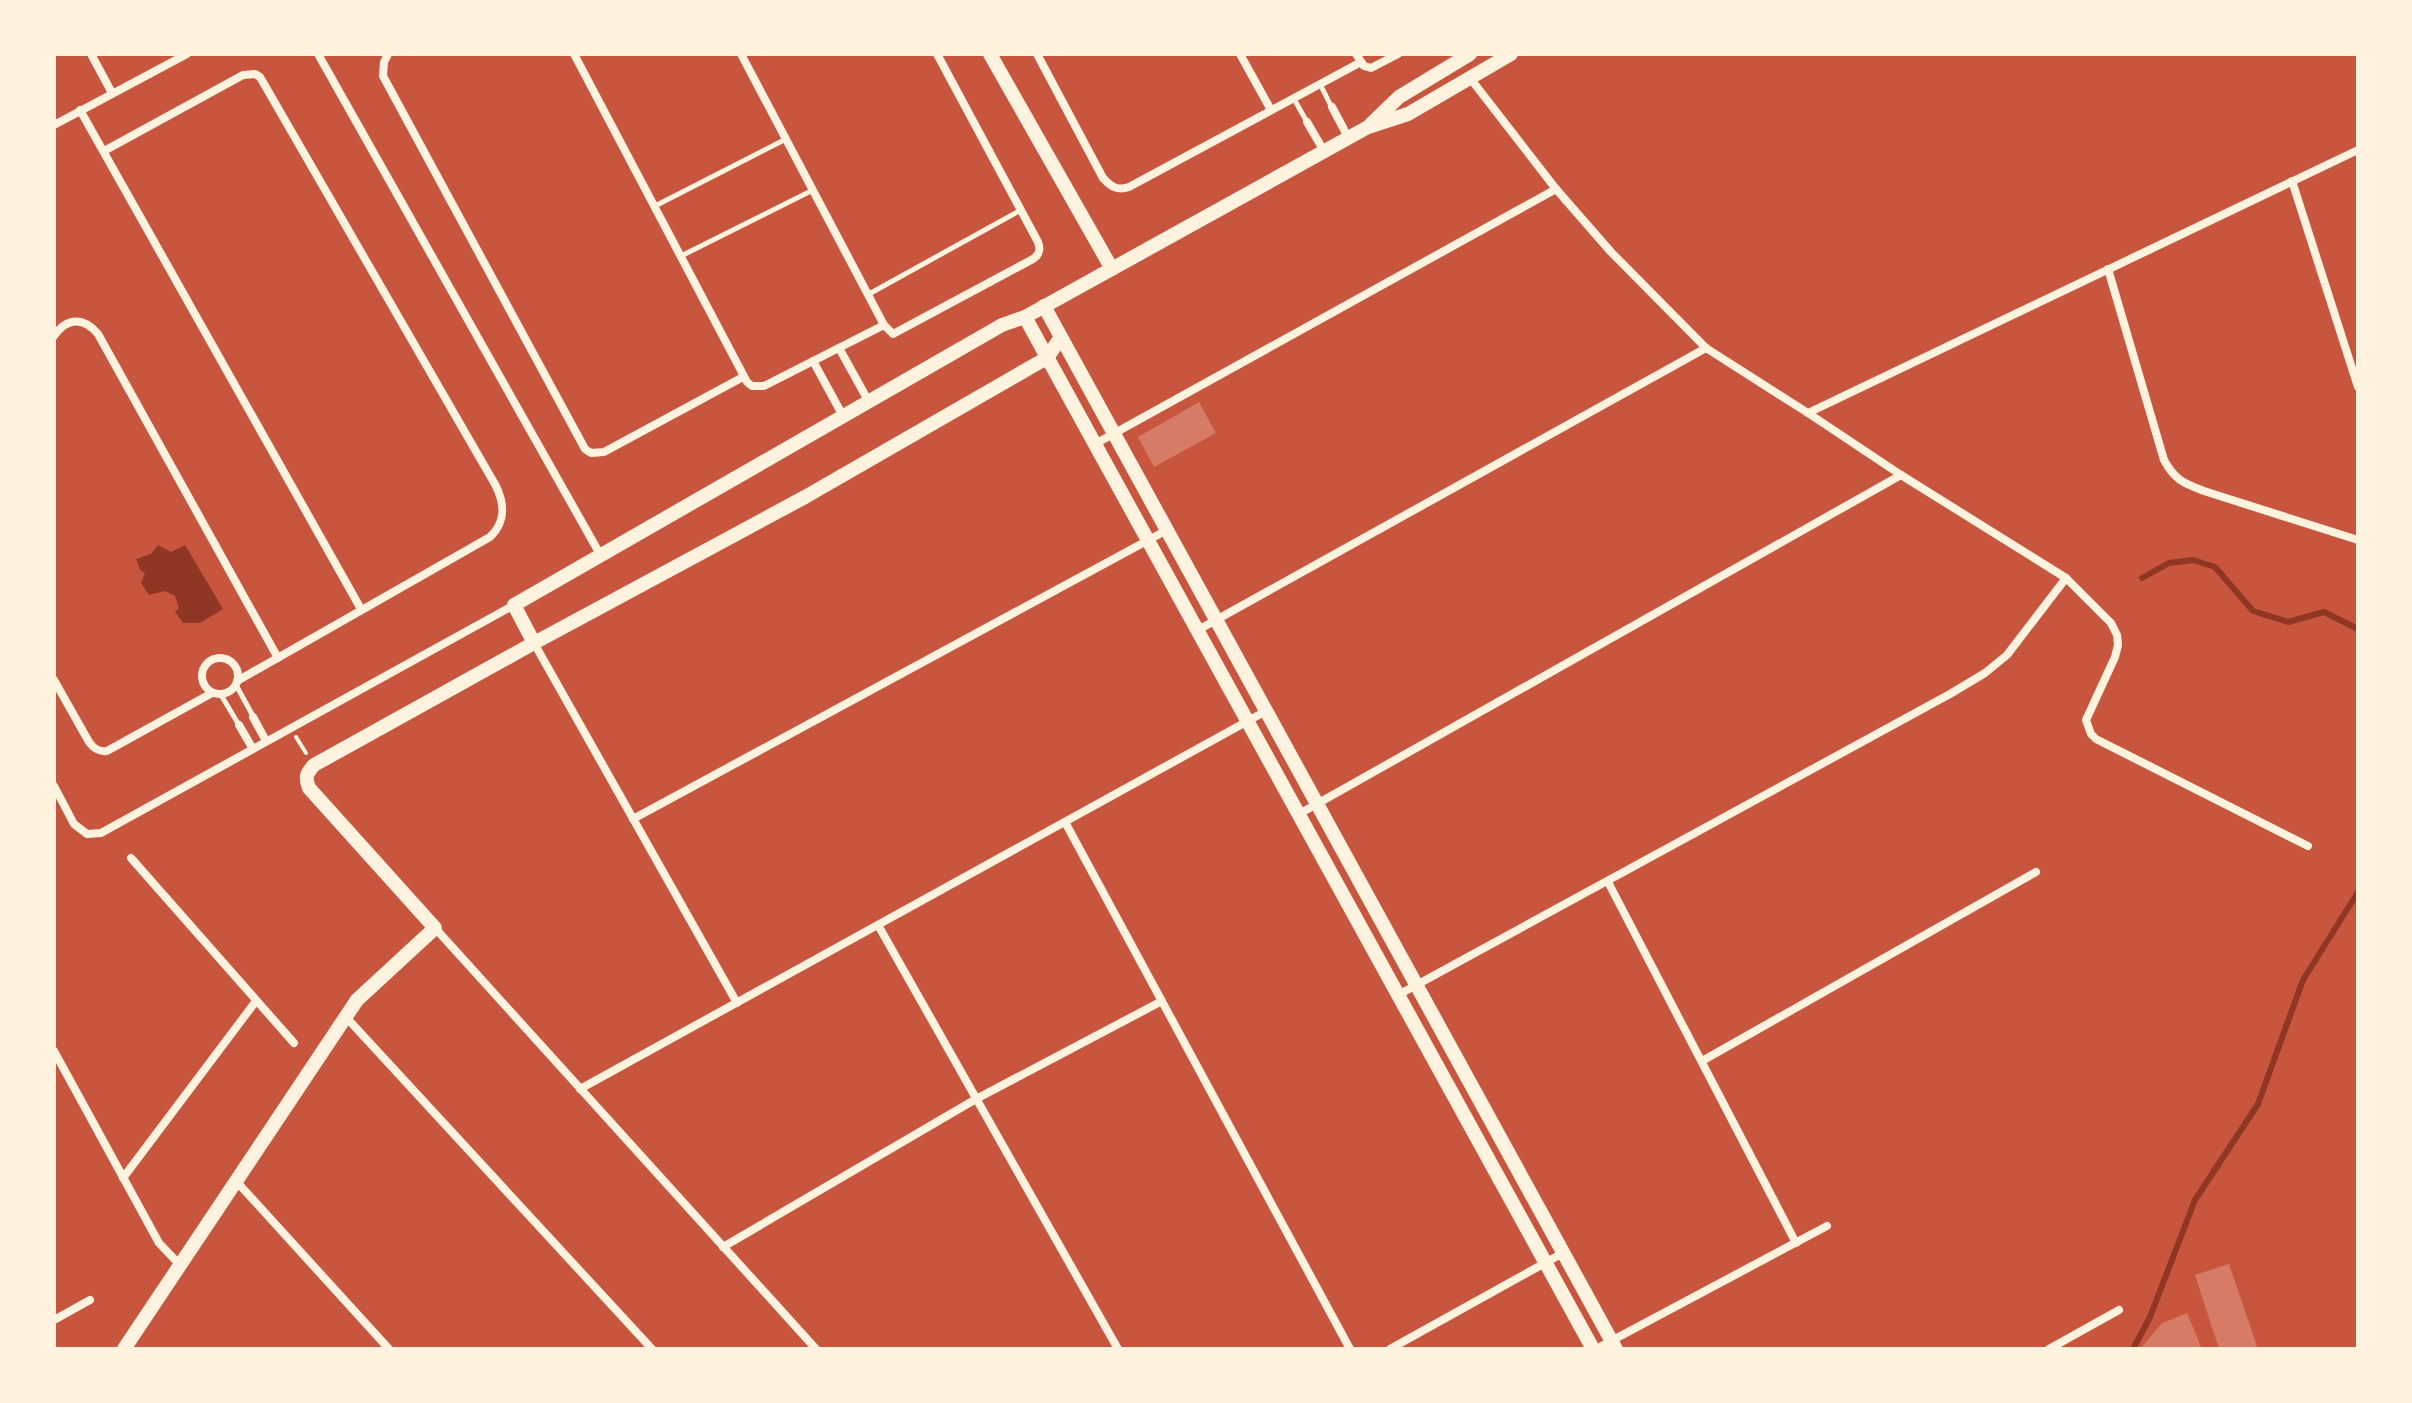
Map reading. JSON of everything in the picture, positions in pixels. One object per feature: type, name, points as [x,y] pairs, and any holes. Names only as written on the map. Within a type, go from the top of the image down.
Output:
[{"type":"street","points":[[91,54],[112,93]]},
{"type":"street","points":[[54,125],[187,54]]},
{"type":"street","points":[[318,54],[601,556]]},
{"type":"street","points":[[388,54],[383,76],[585,449],[591,453],[604,452],[743,377]]},
{"type":"street","points":[[574,54],[743,377],[752,386],[764,386],[884,325]]},
{"type":"street","points":[[741,54],[884,325],[893,334],[1037,256],[1039,246],[937,54]]},
{"type":"street","points":[[990,54],[1112,269]]},
{"type":"street","points":[[1037,54],[1103,178],[1114,187],[1129,187],[1320,84],[1358,58],[1367,68],[1371,68],[1398,54]]},
{"type":"street","points":[[1240,54],[1271,110]]},
{"type":"street","points":[[1368,127],[1399,97],[1470,54]]},
{"type":"street","points":[[54,786],[74,824],[87,834],[101,833],[601,556],[1002,325],[1025,317],[1348,137],[1408,114],[1511,54]]},
{"type":"street","points":[[54,680],[89,742],[97,750],[107,751],[216,694],[232,690],[236,683],[278,658],[490,537],[497,531],[504,513],[496,486],[260,77],[243,75],[104,151]]},
{"type":"street","points":[[1470,78],[1556,189],[1611,252],[1706,348],[2066,578],[2111,623],[2117,635],[2115,657],[2086,720],[2096,739],[2308,846]]},
{"type":"street","points":[[1332,107],[1348,137]]},
{"type":"street","points":[[80,110],[361,609]]},
{"type":"street","points":[[1307,122],[1324,151]]},
{"type":"street","points":[[1808,413],[2358,150]]},
{"type":"street","points":[[2292,181],[2358,387]]},
{"type":"street","points":[[1095,444],[1556,189]]},
{"type":"street","points":[[2108,269],[2164,460],[2171,474],[2181,482],[2204,491],[2358,540]]},
{"type":"street","points":[[1044,306],[1614,1345]]},
{"type":"street","points":[[1025,317],[1595,1349],[1614,1345],[1827,1226]]},
{"type":"street","points":[[54,336],[59,329],[75,320],[91,325],[98,334],[278,658]]},
{"type":"street","points":[[816,1349],[309,788],[306,773],[314,765],[805,497],[1047,358],[1061,337]]},
{"type":"street","points":[[839,348],[869,402]]},
{"type":"street","points":[[1198,630],[1706,348]]},
{"type":"street","points":[[813,361],[843,416]]},
{"type":"street","points":[[1299,814],[1901,475]]},
{"type":"street","points":[[633,819],[1167,530]]},
{"type":"street","points":[[1398,995],[1985,673],[2007,655],[2066,578]]},
{"type":"street","points":[[514,605],[737,1003]]},
{"type":"street","points":[[216,694],[205,687],[201,676],[210,661],[221,658],[232,663],[236,668],[236,683]]},
{"type":"street","points":[[580,1089],[1266,711]]},
{"type":"street","points":[[253,717],[266,741]]},
{"type":"street","points":[[239,725],[253,749]]},
{"type":"street","points":[[1065,822],[1350,1349]]},
{"type":"street","points":[[131,858],[294,1043]]},
{"type":"street","points":[[1702,1061],[2036,872]]},
{"type":"street","points":[[1608,882],[1796,1243]]},
{"type":"street","points":[[878,925],[1118,1349]]},
{"type":"street","points":[[124,1349],[345,1016],[357,1000],[435,928]]},
{"type":"street","points":[[123,1178],[256,1001]]},
{"type":"street","points":[[723,1247],[976,1099],[1162,1001]]},
{"type":"street","points":[[345,1016],[652,1349]]},
{"type":"street","points":[[54,1051],[159,1243],[180,1265]]},
{"type":"street","points":[[237,1182],[389,1349]]},
{"type":"street","points":[[1390,1349],[1563,1253]]},
{"type":"street","points":[[54,1320],[90,1300]]},
{"type":"street","points":[[2049,1349],[2119,1310]]},
{"type":"lane","points":[[1320,84],[1332,107]]},
{"type":"lane","points":[[1294,98],[1307,122]]},
{"type":"lane","points":[[654,207],[786,139]]},
{"type":"lane","points":[[680,257],[813,190]]},
{"type":"lane","points":[[868,295],[1021,210]]},
{"type":"lane","points":[[236,683],[253,717]]},
{"type":"lane","points":[[216,694],[239,725]]},
{"type":"path","points":[[291,728],[314,765]]},
{"type":"shaded area","points":[[158,545],[171,552],[185,545],[223,609],[200,623],[183,623],[175,612],[179,608],[175,596],[165,591],[149,595],[141,583],[145,573],[140,570],[136,559],[151,554]]},
{"type":"building","points":[[1199,402],[1216,433],[1154,467],[1138,437]]},
{"type":"building","points":[[2229,1264],[2258,1349],[2219,1349],[2195,1275]]},
{"type":"building","points":[[2187,1313],[2202,1349],[2140,1349],[2162,1323]]},
{"type":"waterway","points":[[2142,578],[2169,563],[2193,560],[2215,567],[2253,611],[2288,622],[2324,612],[2358,629]]},
{"type":"waterway","points":[[2133,1349],[2150,1317],[2195,1200],[2258,1104],[2303,980],[2358,892]]}]
